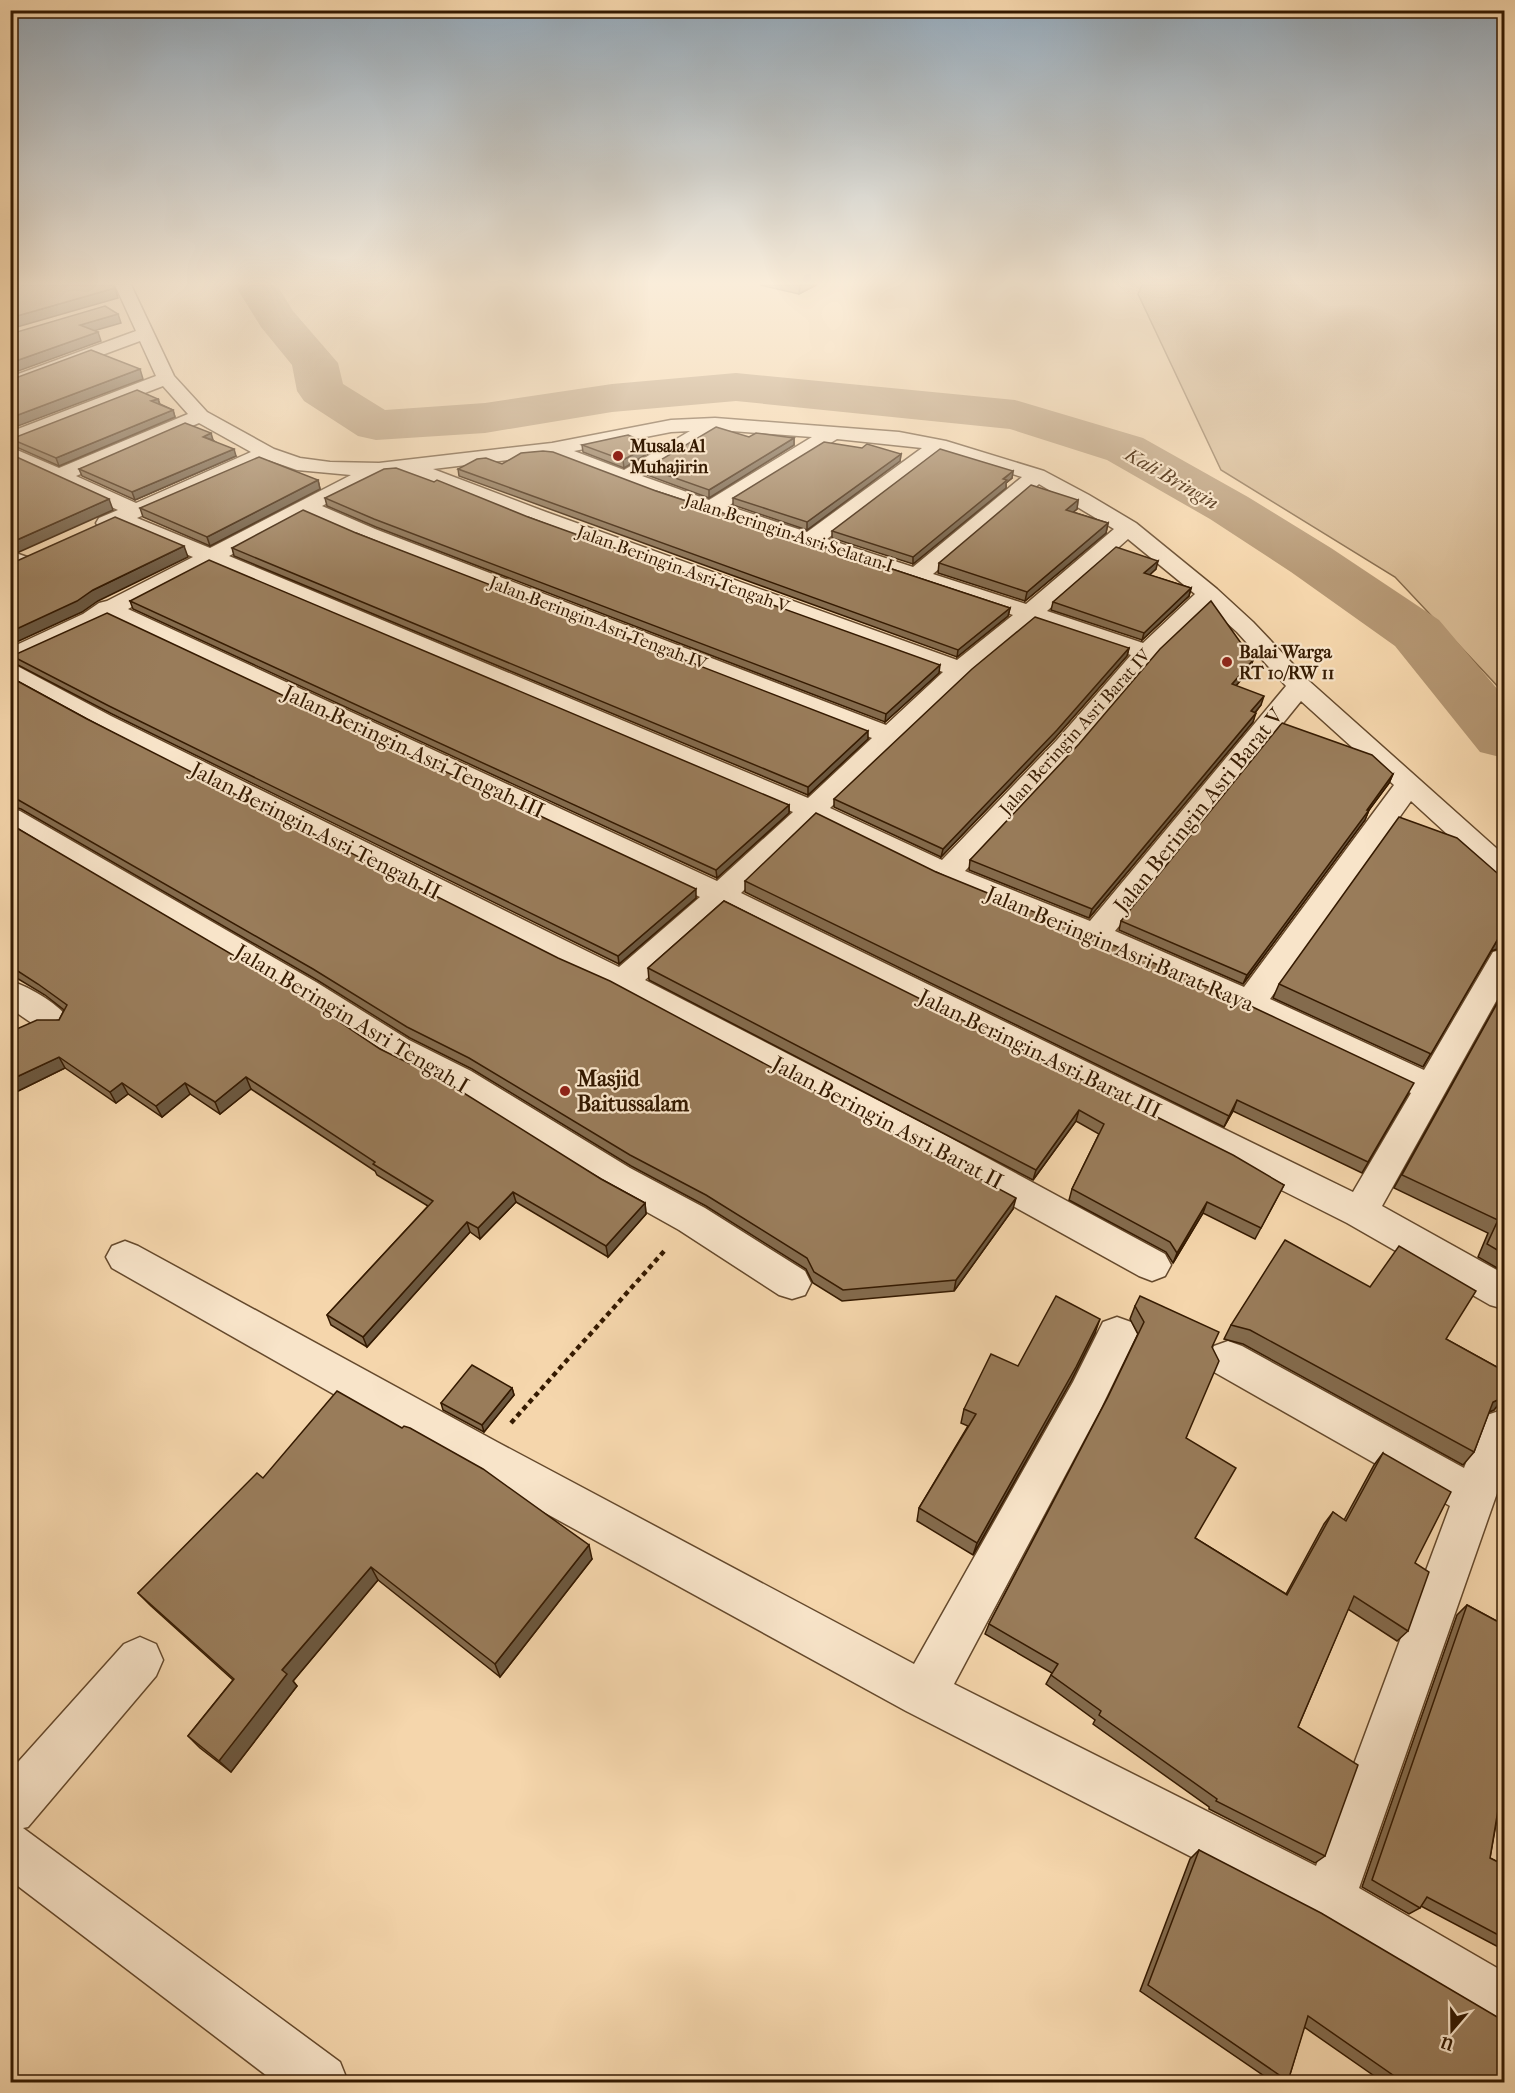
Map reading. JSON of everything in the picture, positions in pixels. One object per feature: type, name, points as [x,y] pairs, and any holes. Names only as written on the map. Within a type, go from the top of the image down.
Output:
[{"type":"street","points":[[10,440],[154,383]]},
{"type":"street","points":[[170,383],[200,416],[267,453],[310,466],[379,469],[552,450],[671,426],[715,424],[899,438],[939,445],[1037,475],[1082,499],[1128,528],[1209,594],[1245,627],[1300,686],[1504,870]]},
{"type":"street","points":[[60,475],[200,416]]},
{"type":"street","points":[[625,478],[715,424]]},
{"type":"street","points":[[712,507],[834,433]]},
{"type":"street","points":[[811,540],[939,445]]},
{"type":"street","name":"Jalan Beringin Asri Selatan I","points":[[552,450],[625,478],[1147,652]]},
{"type":"street","name":"Jalan Beringin Asri Barat Raya","points":[[10,453],[60,475],[128,514],[211,555],[810,809],[946,874],[1095,935],[1430,1086]]},
{"type":"street","points":[[92,529],[267,453]]},
{"type":"street","name":"Jalan Beringin Asri Tengah V","points":[[407,466],[538,517],[960,670]]},
{"type":"street","points":[[10,657],[91,619],[107,608],[307,508],[379,469]]},
{"type":"street","points":[[916,576],[1037,475]]},
{"type":"street","name":"Jalan Beringin Asri Tengah IV","points":[[307,508],[367,534],[890,736]]},
{"type":"street","points":[[623,982],[720,895],[960,670],[1027,613],[1046,600],[1128,528]]},
{"type":"street","name":"Jalan Beringin Asri Barat IV","points":[[946,874],[1066,746],[1147,652],[1209,594]]},
{"type":"street","name":"Jalan Beringin Asri Tengah III","points":[[107,608],[720,895]]},
{"type":"street","name":"Jalan Beringin Asri Tengah II","points":[[10,672],[113,727],[540,943],[623,982]]},
{"type":"street","name":"Jalan Beringin Asri Barat V","points":[[1095,935],[1300,686]]},
{"type":"street","points":[[1250,1003],[1408,784]]},
{"type":"street","name":"Jalan Beringin Asri Tengah I","points":[[10,817],[305,990],[397,1049],[459,1080],[617,1178],[692,1219],[792,1283]]},
{"type":"street","name":"Jalan Beringin Asri Barat III","points":[[720,895],[1360,1212],[1504,1293]]},
{"type":"street","points":[[1360,1212],[1504,960]]},
{"type":"street","name":"Jalan Beringin Asri Barat II","points":[[623,982],[933,1145],[1152,1265]]},
{"type":"street","points":[[10,992],[54,1021]]},
{"type":"street","points":[[125,1257],[482,1456],[923,1694],[1329,1900],[1504,2002]]},
{"type":"street","points":[[923,1694],[1087,1395],[1117,1334]]},
{"type":"street","points":[[1228,1359],[1475,1497]]},
{"type":"street","points":[[1329,1900],[1499,1430]]},
{"type":"street","points":[[10,1809],[140,1660]]},
{"type":"street","points":[[10,1848],[320,2082]]},
{"type":"path","points":[[482,1456],[692,1219]]},
{"type":"shaded area","points":[[1180,383],[1504,383],[1504,693],[1395,577],[1221,470]]},
{"type":"building","points":[[10,383],[104,383],[10,418]]},
{"type":"building","points":[[137,390],[158,399],[151,401],[173,410],[56,458],[11,439]]},
{"type":"building","points":[[185,423],[211,433],[203,437],[234,449],[132,492],[79,469]]},
{"type":"building","points":[[716,427],[749,437],[756,433],[794,438],[709,490],[647,468]]},
{"type":"building","points":[[628,435],[650,445],[623,460],[582,445]]},
{"type":"building","points":[[824,442],[862,448],[867,444],[901,454],[807,522],[733,498]]},
{"type":"building","points":[[940,449],[1013,471],[1003,479],[1007,480],[913,557],[832,531]]},
{"type":"building","points":[[553,452],[656,491],[1010,608],[958,650],[458,469],[477,459],[486,458],[502,464],[521,453]]},
{"type":"building","points":[[10,454],[109,499],[10,543]]},
{"type":"building","points":[[259,457],[318,480],[207,537],[140,508]]},
{"type":"building","points":[[396,468],[434,482],[437,480],[528,517],[940,665],[886,714],[374,519],[325,498],[384,469]]},
{"type":"building","points":[[1031,485],[1078,500],[1066,510],[1108,523],[1027,592],[939,563]]},
{"type":"building","points":[[303,510],[356,533],[868,731],[808,787],[232,548]]},
{"type":"building","points":[[115,517],[184,546],[93,590],[77,601],[10,632],[10,564]]},
{"type":"building","points":[[1116,547],[1158,561],[1144,573],[1191,588],[1144,633],[1053,602]]},
{"type":"building","points":[[209,560],[789,805],[716,870],[130,601]]},
{"type":"building","points":[[1211,601],[1253,660],[1232,684],[1264,696],[1251,711],[1256,713],[1092,909],[970,860],[1079,744],[1160,649]]},
{"type":"building","points":[[107,613],[696,889],[618,956],[12,656]]},
{"type":"building","points":[[1035,617],[1129,648],[1057,730],[943,849],[834,799],[972,669]]},
{"type":"building","points":[[10,677],[87,719],[558,958],[610,981],[1016,1198],[956,1280],[843,1290],[814,1272],[807,1258],[706,1195],[630,1155],[469,1058],[407,1027],[313,969],[10,796]]},
{"type":"building","points":[[1282,723],[1372,755],[1393,774],[1247,975],[1121,921]]},
{"type":"building","points":[[816,813],[936,872],[1086,933],[1242,1002],[1414,1083],[1368,1162],[1237,1100],[1229,1116],[745,881]]},
{"type":"building","points":[[1399,817],[1457,838],[1504,879],[1504,911],[1501,918],[1504,919],[1504,936],[1499,937],[1431,1054],[1279,984]]},
{"type":"building","points":[[10,824],[289,988],[380,1049],[443,1080],[601,1179],[645,1203],[606,1246],[513,1192],[478,1228],[467,1222],[363,1337],[327,1315],[433,1201],[373,1164],[375,1162],[246,1077],[215,1102],[185,1083],[156,1106],[122,1083],[110,1092],[59,1057],[10,1080],[10,1032],[37,1020],[59,1020],[67,1005],[10,966]]},
{"type":"building","points":[[724,901],[1233,1155],[1284,1185],[1261,1228],[1207,1202],[1177,1253],[1170,1242],[1072,1189],[1104,1124],[1079,1110],[1036,1170],[648,968]]},
{"type":"building","points":[[1504,991],[1504,1254],[1487,1244],[1498,1220],[1402,1175]]},
{"type":"building","points":[[1285,1240],[1370,1287],[1399,1246],[1476,1291],[1446,1339],[1504,1371],[1504,1397],[1493,1402],[1474,1452],[1250,1330],[1231,1325]]},
{"type":"building","points":[[1056,1296],[1100,1319],[1076,1367],[977,1543],[919,1508],[976,1414],[964,1409],[991,1354],[1018,1366]]},
{"type":"building","points":[[1140,1296],[1219,1332],[1212,1347],[1219,1361],[1186,1438],[1236,1468],[1195,1538],[1287,1595],[1333,1512],[1346,1521],[1383,1453],[1451,1492],[1415,1563],[1429,1572],[1408,1631],[1354,1596],[1298,1727],[1358,1765],[1325,1856],[1216,1801],[1217,1799],[1099,1715],[1101,1711],[1051,1675],[1058,1664],[989,1624],[1108,1397],[1144,1322],[1135,1306]]},
{"type":"building","points":[[472,1365],[512,1388],[482,1425],[441,1403]]},
{"type":"building","points":[[337,1391],[402,1428],[404,1426],[410,1428],[483,1469],[589,1545],[495,1664],[371,1567],[282,1670],[287,1674],[219,1761],[188,1736],[234,1679],[138,1593],[257,1473],[263,1478]]},
{"type":"building","points":[[1467,1605],[1504,1625],[1504,1774],[1490,1858],[1504,1865],[1504,1938],[1427,1897],[1420,1908],[1372,1880]]},
{"type":"building","points":[[1199,1850],[1321,1913],[1504,2021],[1504,2082],[1403,2082],[1308,2016],[1288,2081],[1148,1985]]},
{"type":"waterway","name":"Kali Bringin","points":[[319,383],[321,391],[376,425],[485,418],[612,398],[736,387],[1015,415],[1125,449],[1229,508],[1311,560],[1417,633],[1504,738]]},
{"type":"place","name":"Musala Al Muhajirin","points":[[618,456]]},
{"type":"place","name":"Balai Warga RT 10/RW 11","points":[[1227,662]]},
{"type":"place","name":"Masjid Baitussalam","points":[[565,1091]]}]
